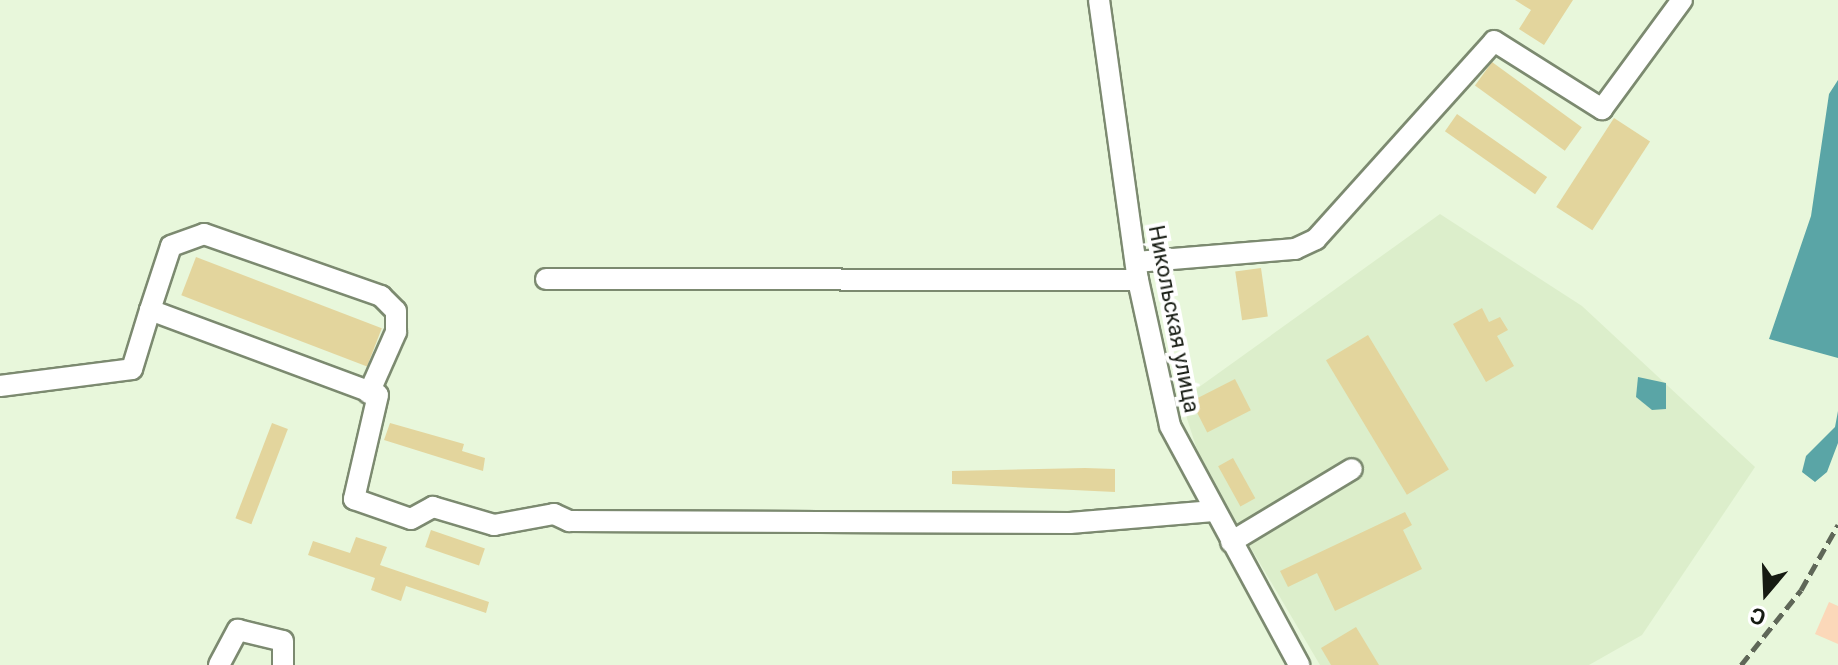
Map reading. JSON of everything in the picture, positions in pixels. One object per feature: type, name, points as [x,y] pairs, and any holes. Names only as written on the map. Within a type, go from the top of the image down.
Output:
[{"type":"street","name":"Никольская улица","points":[[1099,0],[1137,271],[1170,426],[1299,665]]},
{"type":"street","points":[[546,279],[1137,271],[1295,249],[1316,239],[1494,41],[1602,109],[1682,0]]},
{"type":"street","points":[[0,386],[132,369],[171,246],[204,234],[381,296],[396,311],[396,332],[369,393]]},
{"type":"street","points":[[150,310],[378,395],[373,433],[354,499],[411,519],[433,507],[494,525],[554,514],[569,521],[1070,523],[1214,511]]},
{"type":"street","points":[[1231,542],[1352,469]]},
{"type":"street","points":[[219,665],[238,630],[283,641],[283,665]]},
{"type":"shaded area","points":[[1440,214],[1582,306],[1755,467],[1642,635],[1589,665],[1320,665],[1202,465],[1181,400]]},
{"type":"shaded area","points":[[1829,602],[1838,606],[1838,644],[1815,634]]},
{"type":"water","points":[[1838,80],[1838,358],[1769,339],[1811,216],[1829,94]]},
{"type":"water","points":[[1638,377],[1666,383],[1666,409],[1652,410],[1636,397]]},
{"type":"water","points":[[1838,411],[1838,443],[1827,472],[1815,482],[1802,472],[1806,456],[1835,427]]},
{"type":"building","points":[[1515,0],[1573,0],[1544,45],[1519,29],[1531,10]]},
{"type":"building","points":[[1492,62],[1582,127],[1565,151],[1475,85]]},
{"type":"building","points":[[1457,114],[1547,177],[1535,194],[1445,131]]},
{"type":"building","points":[[1614,118],[1650,141],[1592,230],[1556,207]]},
{"type":"building","points":[[196,257],[382,328],[367,367],[181,295]]},
{"type":"building","points":[[1261,268],[1268,317],[1242,320],[1235,272]]},
{"type":"building","points":[[1482,308],[1489,322],[1500,317],[1508,330],[1497,336],[1514,366],[1486,382],[1453,324]]},
{"type":"building","points":[[1368,335],[1449,470],[1407,495],[1326,360]]},
{"type":"building","points":[[1235,379],[1251,410],[1207,432],[1191,401]]},
{"type":"building","points":[[272,423],[288,429],[251,524],[235,518]]},
{"type":"building","points":[[390,423],[464,444],[462,451],[485,458],[483,471],[384,440]]},
{"type":"building","points":[[1233,458],[1255,498],[1240,506],[1218,466]]},
{"type":"building","points":[[1115,469],[1115,492],[952,484],[952,471]]},
{"type":"building","points":[[1405,512],[1412,525],[1403,530],[1422,569],[1335,611],[1317,573],[1288,587],[1280,571]]},
{"type":"building","points":[[431,530],[485,549],[479,566],[425,547]]},
{"type":"building","points":[[356,537],[387,547],[380,565],[489,602],[486,613],[406,586],[401,601],[371,590],[375,578],[308,555],[313,541],[350,553]]},
{"type":"building","points":[[1356,627],[1379,665],[1331,665],[1321,648]]},
{"type":"railway","points":[[1741,665],[1801,590],[1838,525]]}]
